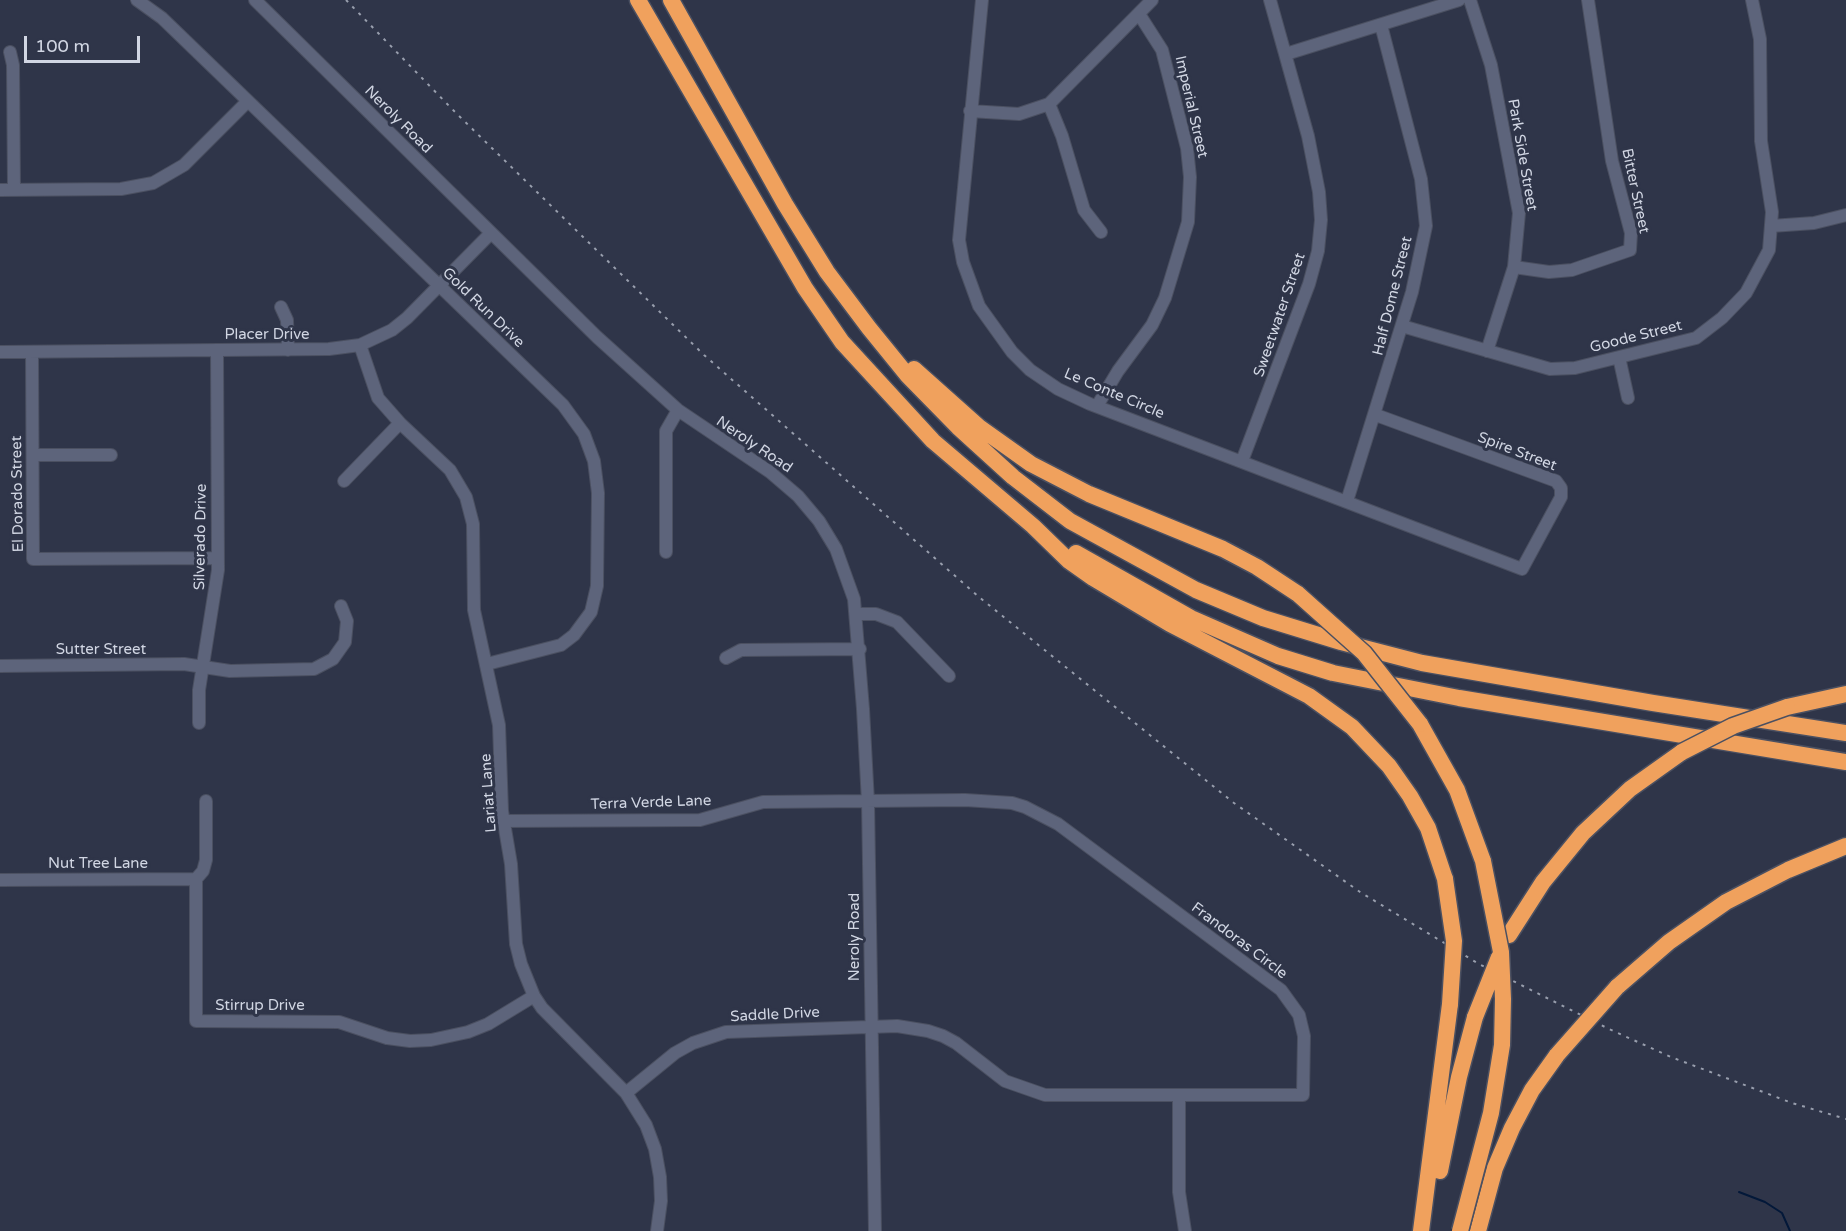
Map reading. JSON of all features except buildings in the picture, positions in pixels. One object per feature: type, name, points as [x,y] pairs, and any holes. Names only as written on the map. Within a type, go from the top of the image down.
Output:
[{"type":"highway","points":[[638,0],[765,222],[842,342],[933,441],[1034,526],[1069,561],[1118,594],[1170,624],[1309,696],[1353,727],[1389,766],[1410,796],[1428,828],[1445,879],[1454,941],[1450,1004],[1421,1231]]},
{"type":"highway","points":[[671,0],[785,204],[827,272],[878,339],[908,376],[958,427],[1013,477],[1070,521],[1196,590],[1253,614],[1422,663],[1653,703],[1846,733]]},
{"type":"highway","points":[[878,339],[979,427],[1032,464],[1089,494],[1223,549],[1257,567],[1298,594],[1364,653],[1420,723],[1457,790],[1483,861],[1498,929],[1503,1022],[1499,1068],[1491,1113],[1460,1231]]},
{"type":"highway","points":[[1034,526],[1118,579],[1191,618],[1278,656],[1334,673],[1470,700],[1846,762]]},
{"type":"highway","points":[[1428,1231],[1459,1077],[1475,1017],[1509,935],[1543,882],[1583,833],[1630,789],[1682,752],[1733,726],[1786,707],[1846,694]]},
{"type":"highway","points":[[1478,1231],[1495,1168],[1512,1128],[1533,1090],[1557,1055],[1617,987],[1669,942],[1726,902],[1788,870],[1846,846]]},
{"type":"street","name":"Gold Run Drive","points":[[137,0],[159,15],[248,100],[575,419],[589,447],[597,475],[597,586],[591,612],[574,635],[561,645],[487,664]]},
{"type":"street","name":"Neroly Road","points":[[255,0],[597,337],[678,410],[778,478],[807,506],[829,535],[841,559],[856,614],[860,649],[868,802],[875,1231]]},
{"type":"street","name":"Le Conte Circle","points":[[982,0],[970,111],[960,240],[963,262],[979,306],[1012,352],[1030,370],[1058,388],[1097,406],[1522,569]]},
{"type":"street","points":[[970,111],[1019,114],[1049,104],[1152,0]]},
{"type":"street","name":"Sweetwater Street","points":[[1242,461],[1296,323],[1318,251],[1321,220],[1319,192],[1286,54],[1270,0]]},
{"type":"street","points":[[1286,54],[1459,0]]},
{"type":"street","name":"Park Side Street","points":[[1470,0],[1491,65],[1519,213],[1514,267],[1487,351]]},
{"type":"street","name":"Bitter Street","points":[[1514,267],[1549,272],[1572,270],[1630,250],[1630,233],[1612,161],[1588,0]]},
{"type":"street","name":"Goode Street","points":[[1402,326],[1550,369],[1575,368],[1696,338],[1722,318],[1746,293],[1769,250],[1772,212],[1761,141],[1760,39],[1752,0]]},
{"type":"street","name":"Imperial Street","points":[[1097,406],[1118,371],[1152,325],[1165,298],[1188,222],[1190,177],[1187,148],[1162,50],[1139,14]]},
{"type":"street","name":"Half Dome Street","points":[[1347,501],[1376,415],[1422,253],[1426,203],[1382,25]]},
{"type":"street","points":[[9,52],[13,65],[14,190]]},
{"type":"street","points":[[0,190],[121,189],[153,183],[184,165],[248,100]]},
{"type":"street","points":[[1049,104],[1062,136],[1084,210],[1101,232]]},
{"type":"street","points":[[1771,226],[1814,223],[1846,214]]},
{"type":"street","name":"Placer Drive","points":[[0,352],[288,350],[329,349],[360,345],[392,330],[491,233]]},
{"type":"street","points":[[281,306],[287,320],[288,350]]},
{"type":"street","name":"Lariat Lane","points":[[360,345],[375,392],[400,423],[450,470],[466,497],[473,524],[474,610],[499,725],[504,821],[511,864],[516,944],[534,996],[564,1032],[626,1093],[646,1125],[655,1149],[661,1201],[657,1231]]},
{"type":"street","name":"Silverado Drive","points":[[199,723],[202,668],[215,595],[218,558],[217,350]]},
{"type":"street","name":"El Dorado Street","points":[[32,353],[33,560],[218,558]]},
{"type":"street","points":[[1619,357],[1628,398]]},
{"type":"street","points":[[666,552],[666,431],[678,410]]},
{"type":"street","name":"Spire Street","points":[[1376,415],[1556,481],[1561,488],[1561,497],[1522,569]]},
{"type":"street","points":[[344,481],[400,423]]},
{"type":"street","points":[[33,455],[111,455]]},
{"type":"street","name":"Sutter Street","points":[[0,666],[184,664],[230,671],[303,670],[324,665],[333,659],[345,642],[346,621],[341,606]]},
{"type":"street","points":[[856,614],[876,614],[897,622],[949,676]]},
{"type":"street","points":[[726,658],[741,650],[860,649]]},
{"type":"street","name":"Frandoras Circle","points":[[868,802],[992,800],[1025,807],[1041,814],[1281,990],[1291,1002],[1302,1024],[1303,1095],[1045,1095],[1005,1081],[956,1043],[943,1036],[903,1026],[871,1027]]},
{"type":"street","name":"Stirrup Drive","points":[[206,801],[206,860],[203,871],[196,879],[196,1021],[339,1022],[387,1038],[410,1041],[431,1040],[468,1032],[488,1024],[534,996]]},
{"type":"street","name":"Terra Verde Lane","points":[[504,821],[700,820],[763,802],[868,802]]},
{"type":"street","name":"Nut Tree Lane","points":[[0,880],[196,879]]},
{"type":"street","name":"Saddle Drive","points":[[626,1093],[675,1053],[693,1043],[726,1032],[871,1027]]},
{"type":"street","points":[[1179,1096],[1179,1192],[1185,1231]]},
{"type":"waterway","points":[[1739,1192],[1765,1202],[1782,1213],[1790,1231]]},
{"type":"railway","points":[[346,0],[456,113],[704,355],[979,597],[1234,803],[1360,892],[1479,964],[1609,1029],[1671,1057],[1792,1103],[1846,1119]]}]
